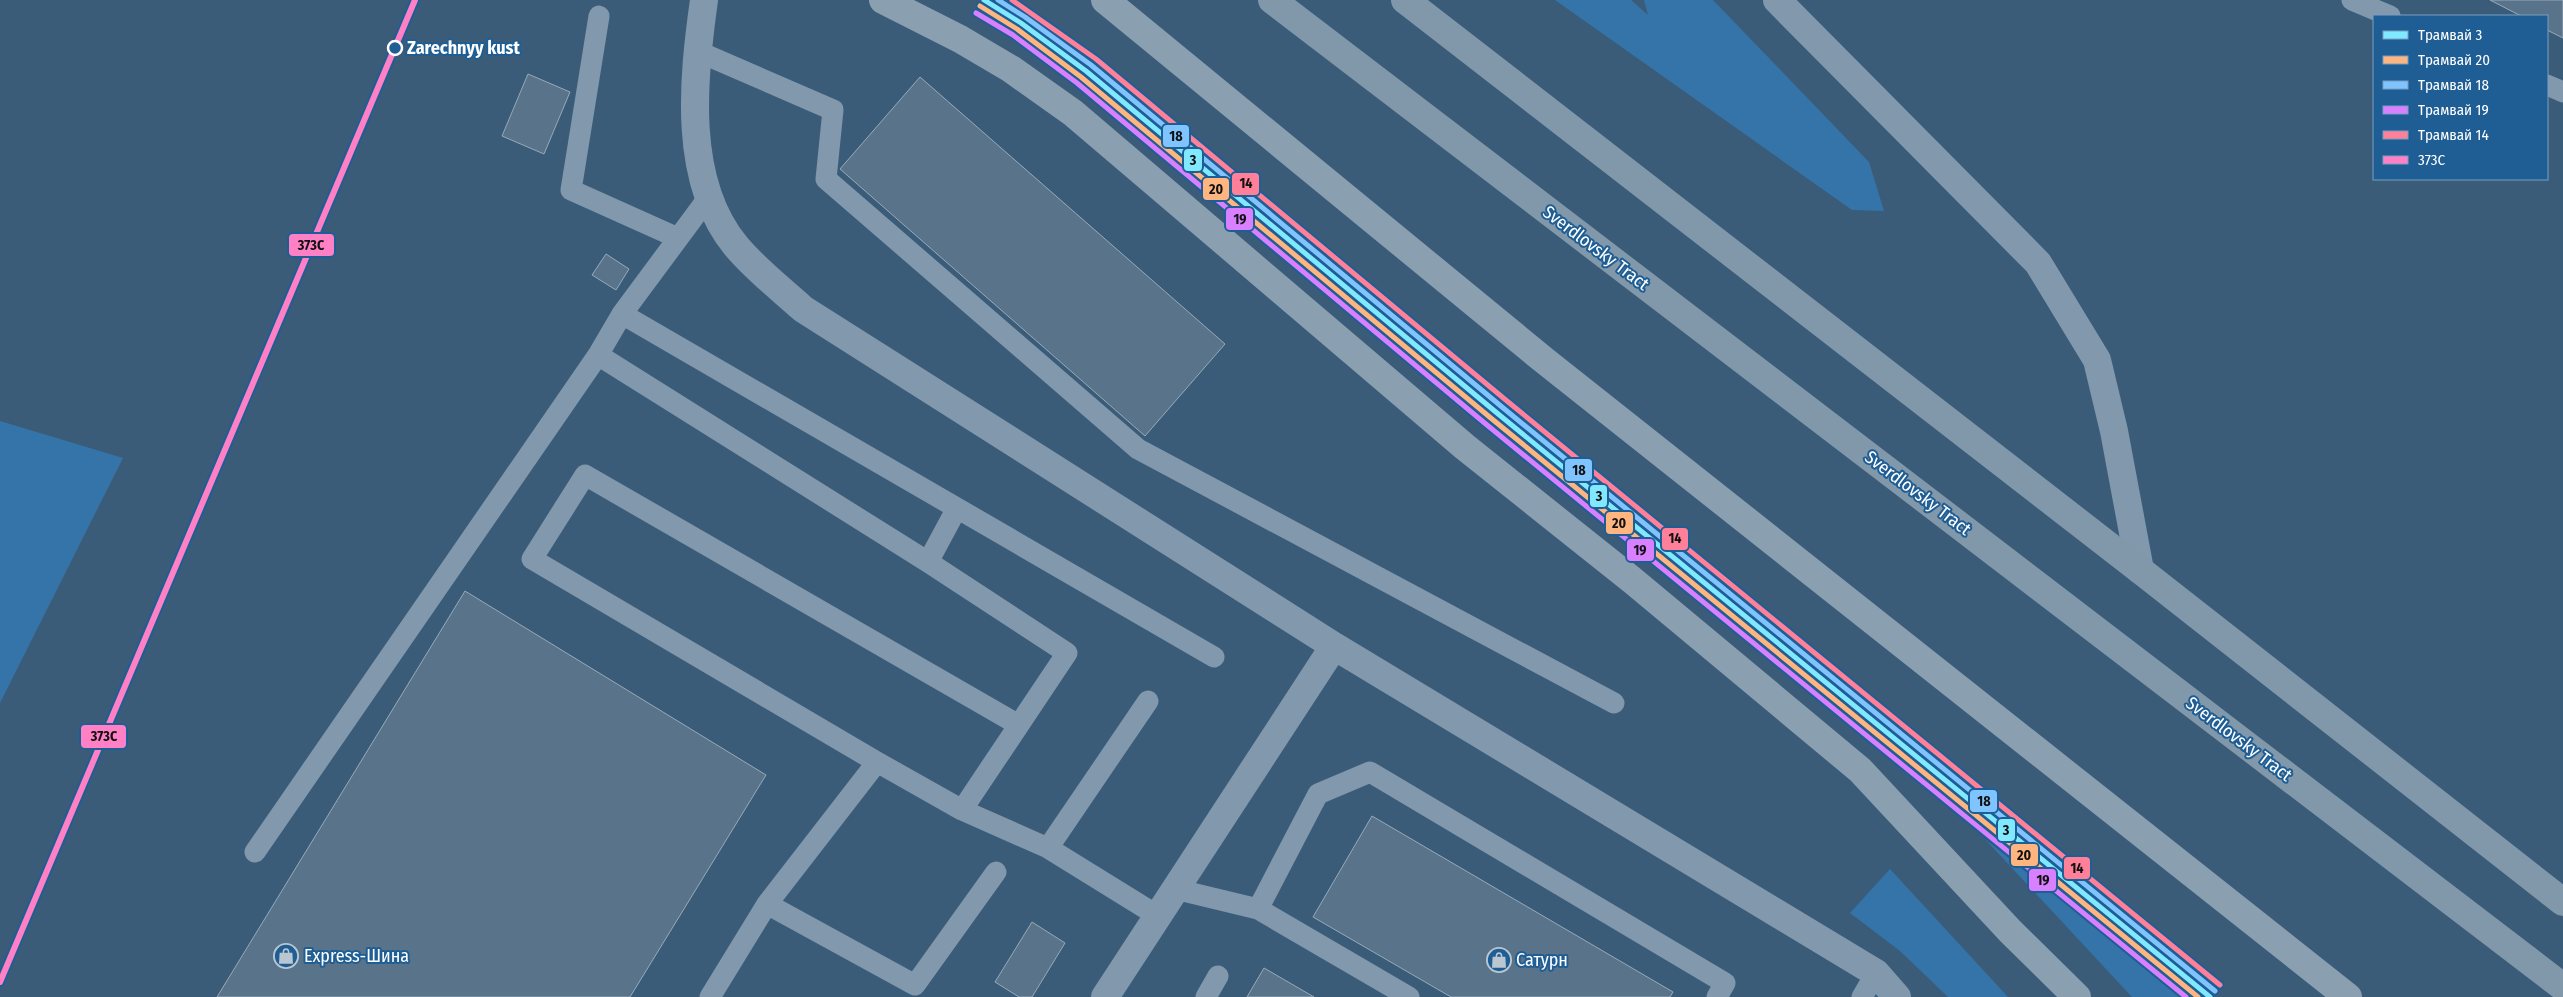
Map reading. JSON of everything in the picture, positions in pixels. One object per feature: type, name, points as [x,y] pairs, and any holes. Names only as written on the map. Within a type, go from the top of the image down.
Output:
[{"type":"main road","points":[[883,0],[960,39],[1011,69],[1073,113],[1465,447],[1632,580],[1860,770],[2010,931],[2077,997]]},
{"type":"main road","points":[[1106,0],[1545,361],[2348,997]]},
{"type":"main road","points":[[1404,0],[2140,570],[2563,902]]},
{"type":"main road","name":"Sverdlovsky Tract","points":[[1281,8],[2563,987]]},
{"type":"street","points":[[704,0],[697,52],[698,152],[708,198],[736,246],[803,309],[1334,646],[1876,973],[1897,997]]},
{"type":"street","points":[[1777,0],[2038,263],[2097,360],[2114,431],[2140,570]]},
{"type":"street","points":[[1105,997],[1334,646]]},
{"type":"lane","points":[[2352,0],[2388,15]]},
{"type":"lane","points":[[598,16],[571,190],[678,238]]},
{"type":"lane","points":[[697,52],[833,110],[826,179],[1138,449],[1614,702]]},
{"type":"lane","points":[[2548,85],[2563,92]]},
{"type":"lane","points":[[255,852],[598,355],[622,314],[708,198]]},
{"type":"lane","points":[[622,314],[1214,657]]},
{"type":"lane","points":[[598,355],[928,562],[1067,653],[1017,724],[962,810]]},
{"type":"lane","points":[[1017,724],[585,475],[532,559],[877,762],[962,810],[1048,848],[1158,916]]},
{"type":"lane","points":[[928,562],[957,508]]},
{"type":"lane","points":[[1048,848],[1148,701]]},
{"type":"lane","points":[[710,997],[767,904],[877,762]]},
{"type":"lane","points":[[1258,909],[1318,794],[1370,772],[1725,983],[1717,997]]},
{"type":"lane","points":[[767,904],[914,985],[996,872]]},
{"type":"lane","points":[[1175,889],[1258,909],[1409,997]]},
{"type":"lane","points":[[1862,997],[1876,973]]},
{"type":"lane","points":[[1206,997],[1218,976]]},
{"type":"shaded area","points":[[1555,0],[1631,0],[1648,15],[1644,0],[1713,0],[1869,162],[1884,211],[1852,210]]},
{"type":"shaded area","points":[[0,421],[123,458],[0,703]]},
{"type":"shaded area","points":[[1985,839],[2183,997],[2132,997]]},
{"type":"shaded area","points":[[1890,869],[2008,997],[1948,997],[1900,951],[1850,913]]},
{"type":"building","points":[[2490,0],[2563,0],[2563,38],[2548,30],[2548,15],[2519,15]]},
{"type":"building","points":[[528,74],[570,92],[544,154],[502,136]]},
{"type":"building","points":[[920,77],[1225,344],[1145,436],[840,169]]},
{"type":"building","points":[[606,254],[629,269],[616,290],[592,275]]},
{"type":"building","points":[[465,591],[766,775],[630,997],[217,997]]},
{"type":"building","points":[[1372,816],[1673,992],[1670,997],[1451,997],[1313,917]]},
{"type":"building","points":[[1032,922],[1065,943],[1032,997],[1019,997],[995,982]]},
{"type":"building","points":[[1264,968],[1314,997],[1247,997]]},
{"type":"tram line","name":"3","points":[[984,0],[1021,23],[1086,71],[1497,413],[2210,997]]},
{"type":"tram line","name":"18","points":[[998,0],[1025,17],[1091,65],[1502,407],[2215,991]]},
{"type":"tram line","name":"14","points":[[1012,0],[1096,59],[1507,401],[2220,985]]},
{"type":"tram line","name":"20","points":[[980,6],[1017,29],[1081,77],[1492,419],[2198,997]]},
{"type":"tram line","name":"19","points":[[976,13],[1013,35],[1077,83],[1487,425],[2186,997]]},
{"type":"transit line","name":"373C","points":[[0,982],[415,0]]},
{"type":"place","name":"Zarechnyy kust","points":[[395,48]]},
{"type":"place","name":"Express-Шина","points":[[286,956]]},
{"type":"place","name":"Сатурн","points":[[1499,960]]}]
